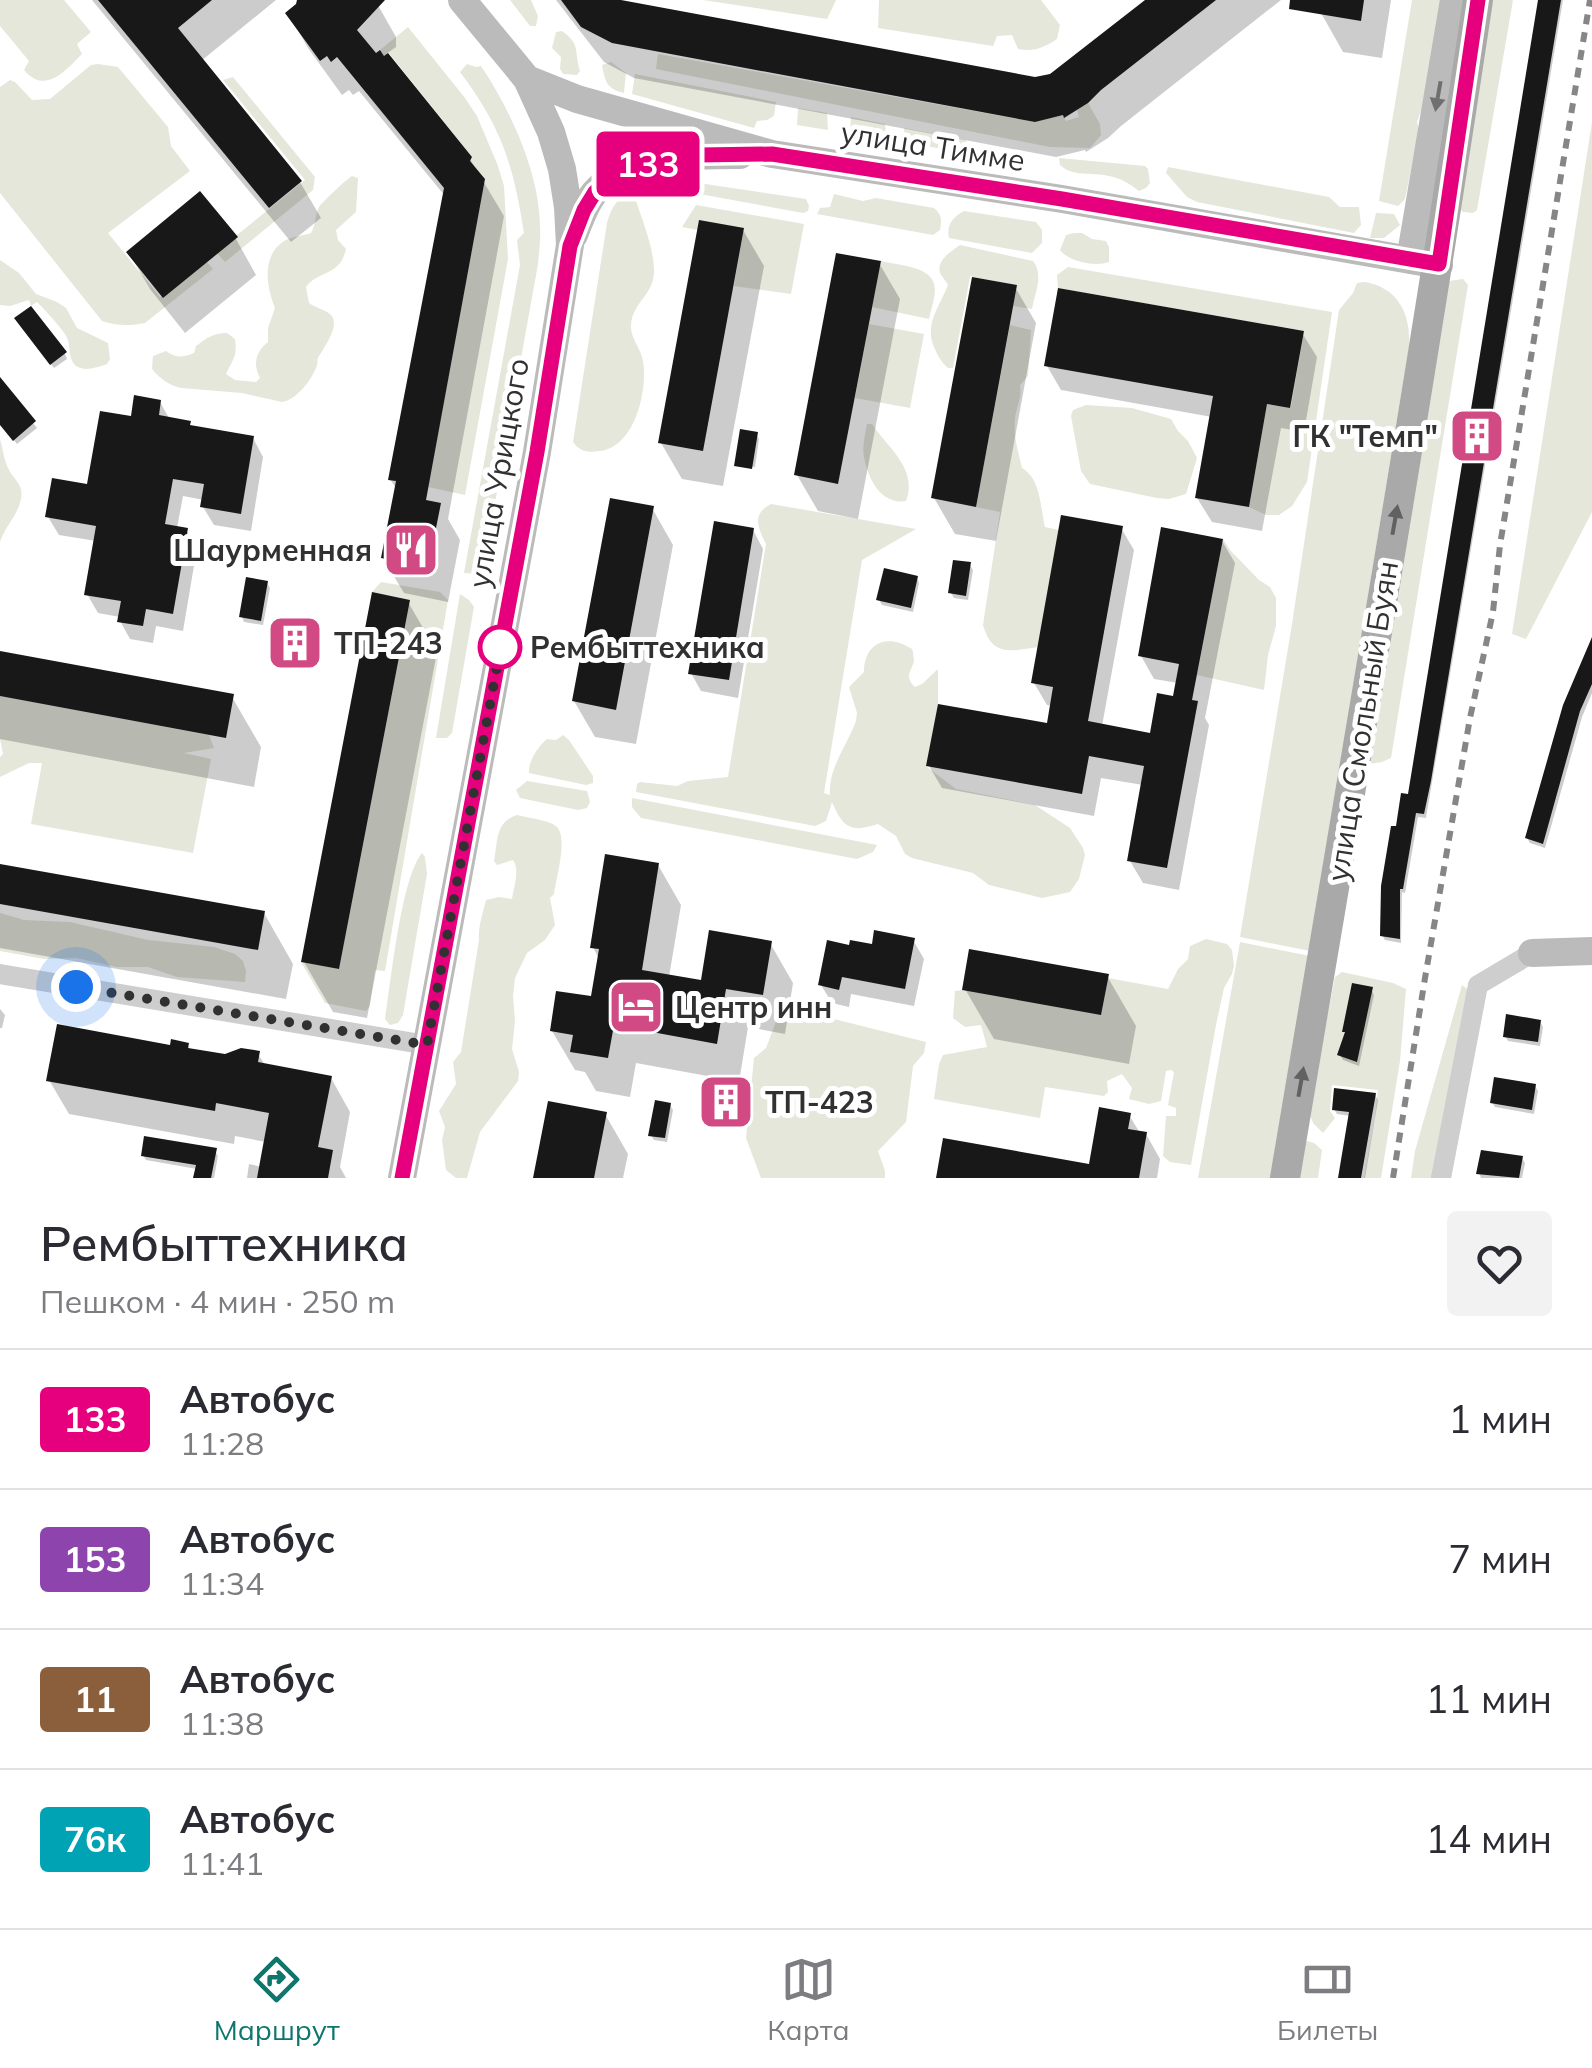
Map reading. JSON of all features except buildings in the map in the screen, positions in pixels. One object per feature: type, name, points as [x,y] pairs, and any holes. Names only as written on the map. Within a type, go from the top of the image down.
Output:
[{"type":"main road","points":[[462,0],[526,79]]},
{"type":"main road","points":[[1424,262],[1454,0]]},
{"type":"main road","name":"улица Смольный Буян","points":[[1285,1178],[1354,762],[1424,262],[1478,0]]},
{"type":"main road","name":"улица Тимме","points":[[526,79],[578,98],[772,154],[1424,262]]},
{"type":"main road","name":"улица Урицкого","points":[[402,1178],[537,452],[570,246],[562,169],[544,114],[526,79]]},
{"type":"main road","points":[[570,246],[595,192],[622,172],[682,157],[772,154]]},
{"type":"main road","points":[[1532,953],[1592,951]]},
{"type":"street","points":[[1441,1178],[1478,985],[1532,953]]},
{"type":"street","points":[[0,974],[427,1045]]},
{"type":"shaded area","points":[[0,0],[64,0],[91,32],[77,44],[82,54],[54,78],[32,77],[24,70],[29,61],[0,26]]},
{"type":"shaded area","points":[[510,0],[531,0],[538,16],[536,26],[530,26]]},
{"type":"shaded area","points":[[703,0],[836,0],[827,19]]},
{"type":"shaded area","points":[[879,0],[1041,0],[1060,25],[1057,39],[1039,48],[1018,49],[1012,35],[997,36],[993,46],[878,28]]},
{"type":"shaded area","points":[[1412,0],[1441,0],[1405,199],[1398,206],[1379,201]]},
{"type":"shaded area","points":[[1492,0],[1513,0],[1477,210],[1463,212],[1459,208]]},
{"type":"shaded area","points":[[408,27],[477,116],[504,186],[508,259],[465,495],[428,487],[485,179],[389,53],[384,56],[380,50]]},
{"type":"shaded area","points":[[562,31],[574,44],[580,71],[577,75],[563,74],[561,57],[552,48],[556,32]]},
{"type":"shaded area","points":[[658,54],[1035,122],[1063,115],[1066,121],[1079,117],[1077,110],[1088,103],[1100,124],[1101,135],[1090,148],[1050,147],[656,69]]},
{"type":"shaded area","points":[[611,62],[626,73],[624,93],[610,87],[606,80],[602,65]]},
{"type":"shaded area","points":[[467,64],[481,66],[512,121],[529,163],[540,230],[538,264],[484,564],[477,574],[464,573],[520,265],[517,240],[524,233],[504,148],[460,72]]},
{"type":"shaded area","points":[[91,65],[118,67],[168,127],[171,146],[190,171],[108,233],[160,297],[206,261],[213,269],[140,324],[102,321],[0,193],[0,87],[10,80],[32,100],[50,99]]},
{"type":"shaded area","points":[[635,74],[776,102],[774,116],[757,121],[754,128],[632,94]]},
{"type":"shaded area","points":[[233,77],[315,177],[313,190],[225,262],[216,252],[305,180],[223,80]]},
{"type":"shaded area","points":[[798,108],[827,113],[828,130],[797,125]]},
{"type":"shaded area","points":[[851,117],[885,124],[887,140],[850,133]]},
{"type":"shaded area","points":[[1592,122],[1592,512],[1526,639],[1512,634]]},
{"type":"shaded area","points":[[904,128],[966,140],[969,153],[905,143]]},
{"type":"shaded area","points":[[1059,158],[1145,166],[1150,183],[1139,191],[1113,177],[1070,171],[1060,165]]},
{"type":"shaded area","points":[[1168,167],[1329,197],[1340,207],[1359,207],[1361,225],[1354,233],[1197,202],[1187,197],[1166,173]]},
{"type":"shaded area","points":[[352,176],[358,178],[356,212],[336,230],[346,249],[343,258],[334,269],[306,287],[309,303],[329,314],[334,324],[302,389],[282,402],[242,393],[181,388],[158,376],[152,369],[153,356],[166,351],[186,356],[207,338],[227,333],[235,339],[236,349],[226,374],[235,380],[256,382],[260,378],[256,359],[268,342],[275,308],[268,281],[272,253],[286,240],[311,233],[319,207]]},
{"type":"shaded area","points":[[665,178],[806,199],[808,211],[672,189]]},
{"type":"shaded area","points":[[631,193],[646,231],[654,269],[651,285],[635,310],[631,325],[643,361],[641,401],[622,439],[612,447],[588,452],[573,442],[607,223],[618,201]]},
{"type":"shaded area","points":[[834,194],[934,208],[941,218],[940,230],[933,235],[817,214],[820,208],[830,207]]},
{"type":"shaded area","points":[[696,205],[804,224],[791,294],[734,286],[744,228],[682,227]]},
{"type":"shaded area","points":[[964,211],[1036,222],[1042,230],[1042,243],[1032,253],[949,238],[951,222]]},
{"type":"shaded area","points":[[1376,213],[1394,214],[1400,225],[1384,238],[1370,238]]},
{"type":"shaded area","points":[[1074,233],[1106,241],[1109,262],[1083,262],[1064,254],[1060,250],[1066,235]]},
{"type":"shaded area","points":[[960,245],[1033,261],[1038,284],[1032,309],[1013,306],[1016,285],[972,275],[953,368],[948,368],[935,350],[931,331],[948,285],[940,273],[940,264]]},
{"type":"shaded area","points":[[0,260],[19,273],[36,294],[66,308],[77,328],[108,343],[107,364],[77,367],[65,334],[37,302],[31,306],[29,300],[0,305]]},
{"type":"shaded area","points":[[881,261],[919,270],[931,278],[935,292],[929,319],[872,307]]},
{"type":"shaded area","points":[[1068,267],[1332,312],[1307,482],[1292,506],[1279,515],[1266,515],[1249,507],[1267,404],[1291,408],[1304,331],[1058,288],[1057,275]]},
{"type":"shaded area","points":[[1463,279],[1468,285],[1391,758],[1369,764],[1449,281]]},
{"type":"shaded area","points":[[1357,283],[1386,290],[1400,304],[1408,323],[1409,346],[1310,951],[1240,937],[1339,310]]},
{"type":"shaded area","points":[[869,324],[924,334],[910,408],[855,398]]},
{"type":"shaded area","points":[[1010,325],[1031,330],[1028,376],[1020,385],[1015,418],[1022,468],[1036,486],[1045,527],[1059,530],[1038,647],[1004,650],[992,642],[983,625],[1000,512],[976,507]]},
{"type":"shaded area","points":[[1086,405],[1132,408],[1171,419],[1197,458],[1186,494],[1157,498],[1090,484],[1081,471],[1071,416],[1073,410]]},
{"type":"shaded area","points":[[867,424],[872,424],[905,469],[909,490],[906,501],[889,499],[872,482],[863,453]]},
{"type":"shaded area","points":[[0,439],[7,466],[22,494],[0,542]]},
{"type":"shaded area","points":[[771,504],[916,529],[862,560],[824,793],[830,795],[835,766],[856,721],[849,687],[864,672],[873,647],[886,641],[903,644],[912,650],[914,661],[909,677],[915,687],[938,669],[938,704],[927,767],[956,789],[1035,805],[1070,828],[1085,855],[1079,879],[1070,892],[1042,898],[989,885],[973,873],[912,858],[905,854],[896,836],[878,824],[854,828],[844,823],[832,802],[826,821],[815,826],[636,792],[640,782],[677,786],[688,781],[728,777],[766,544],[759,517]]},
{"type":"shaded area","points":[[1223,539],[1276,598],[1276,626],[1264,690],[1197,675]]},
{"type":"shaded area","points":[[381,582],[440,592],[448,600],[385,971],[375,970],[366,1011],[325,1003],[301,962],[339,969],[410,600],[372,592]]},
{"type":"shaded area","points":[[460,594],[474,607],[452,733],[447,738],[436,738]]},
{"type":"shaded area","points":[[0,696],[209,735],[214,748],[184,753],[211,759],[193,853],[31,824],[42,763],[29,763],[0,777]]},
{"type":"shaded area","points":[[563,735],[593,776],[593,783],[586,785],[529,773],[540,746],[547,739],[556,740]]},
{"type":"shaded area","points":[[527,781],[587,791],[590,802],[587,808],[578,810],[520,798],[516,790]]},
{"type":"shaded area","points":[[632,798],[877,845],[873,852],[857,859],[641,818],[632,807]]},
{"type":"shaded area","points":[[517,815],[549,823],[560,832],[560,859],[550,898],[555,925],[545,940],[527,953],[515,978],[512,1049],[518,1081],[480,1132],[467,1178],[456,1178],[446,1170],[442,1140],[445,1127],[439,1111],[456,1084],[453,1062],[461,1052],[486,900],[512,899],[515,864],[513,860],[497,865],[494,861],[501,827]]},
{"type":"shaded area","points":[[422,853],[427,874],[403,1015],[398,1023],[390,1025],[385,1019],[398,931],[408,884]]},
{"type":"shaded area","points":[[0,913],[24,920],[70,922],[148,940],[214,947],[243,961],[245,982],[177,977],[148,967],[117,967],[76,958],[44,959],[0,951]]},
{"type":"shaded area","points":[[1206,939],[1227,944],[1234,966],[1224,988],[1216,1025],[1191,1165],[1170,1162],[1163,1156],[1166,1116],[1176,1116],[1176,1108],[1168,1105],[1174,1072],[1171,1070],[1166,1071],[1161,1101],[1149,1104],[1129,1099],[1132,1088],[1122,1074],[1107,1081],[1108,1092],[1104,1096],[1045,1087],[1040,1118],[934,1099],[943,1055],[987,1047],[981,1025],[965,1027],[953,1018],[955,991],[1101,1014],[1108,978],[1168,989],[1188,959],[1190,946]]},
{"type":"shaded area","points":[[1240,942],[1310,956],[1271,1178],[1198,1178]]},
{"type":"shaded area","points":[[1342,972],[1406,989],[1400,1061],[1381,1178],[1364,1178],[1378,1090],[1332,1085],[1330,1111],[1335,1118],[1323,1133],[1309,1112],[1335,977]]},
{"type":"shaded area","points":[[1462,985],[1470,991],[1432,1178],[1411,1178],[1415,1151]]},
{"type":"shaded area","points":[[782,1006],[926,1042],[924,1053],[913,1066],[906,1122],[878,1151],[885,1178],[761,1178],[746,1138],[754,1058],[766,1048]]},
{"type":"shaded area","points":[[1307,1141],[1322,1150],[1318,1178],[1299,1178]]},
{"type":"railway","points":[[1393,1178],[1470,718],[1493,612],[1500,545],[1590,0]]},
{"type":"bus line","name":"133","points":[[402,1178],[537,452],[570,246],[595,192],[622,172],[658,161],[698,155],[772,154],[1439,264],[1478,0]]},
{"type":"place","name":"ГК \"Темп\"","points":[[1477,436]]},
{"type":"place","name":"Шаурменная","points":[[411,550]]},
{"type":"place","name":"ТП-243","points":[[295,643]]},
{"type":"place","name":"Рембыттехника","points":[[500,647]]},
{"type":"place","name":"Центр инн","points":[[636,1007]]},
{"type":"place","name":"ТП-423","points":[[726,1102]]},
{"type":"route","points":[[76,987],[427,1045],[500,647]]}]
